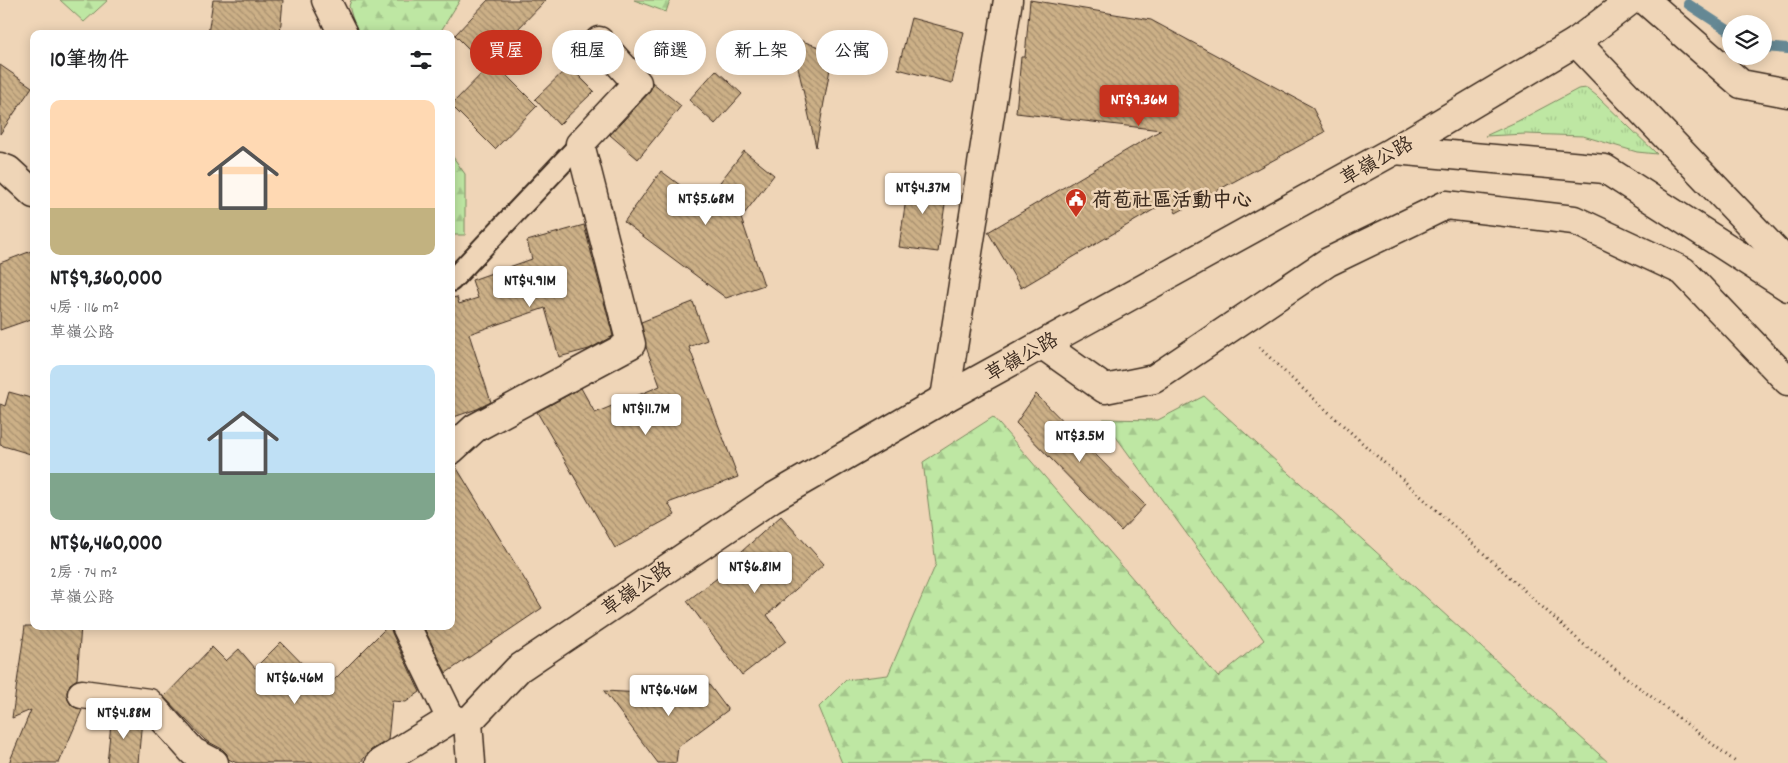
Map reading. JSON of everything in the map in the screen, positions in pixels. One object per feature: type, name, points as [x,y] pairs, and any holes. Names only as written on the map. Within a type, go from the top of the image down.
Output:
[{"type":"main road","points":[[326,0],[341,30]]},
{"type":"main road","points":[[945,398],[1008,0]]},
{"type":"main road","name":"草嶺公路","points":[[380,763],[459,720],[518,669],[601,611],[772,498],[945,398],[1395,150],[1576,42],[1632,0]]},
{"type":"main road","points":[[1645,0],[1741,84],[1788,93]]},
{"type":"main road","points":[[1576,42],[1788,264]]},
{"type":"main road","points":[[455,446],[475,428],[632,344],[580,144],[637,83],[624,69]]},
{"type":"main road","points":[[1395,150],[1605,169],[1788,287]]},
{"type":"main road","points":[[0,166],[8,170],[30,190]]},
{"type":"main road","points":[[1043,345],[1105,389],[1154,379],[1328,262],[1446,205],[1574,220],[1683,271],[1788,381]]},
{"type":"main road","points":[[408,630],[459,720],[471,763]]},
{"type":"main road","points":[[82,694],[148,702],[193,752],[214,763]]},
{"type":"lane","points":[[455,277],[580,144]]},
{"type":"path","points":[[1236,324],[1290,377],[1583,644],[1737,763]]},
{"type":"green space","points":[[60,0],[108,0],[84,22]]},
{"type":"green space","points":[[351,0],[460,0],[441,30],[356,30],[349,6]]},
{"type":"green space","points":[[634,0],[670,0],[666,12]]},
{"type":"green space","points":[[1587,88],[1657,154],[1637,152],[1583,136],[1526,134],[1485,136],[1578,89]]},
{"type":"green space","points":[[455,160],[465,174],[465,235],[455,235]]},
{"type":"green space","points":[[1204,396],[1609,763],[842,763],[819,707],[846,680],[888,675],[936,564],[923,462],[993,417],[1218,677],[1264,640],[1103,419],[1158,420]]},
{"type":"building","points":[[213,0],[283,0],[280,30],[209,30]]},
{"type":"building","points":[[488,0],[546,0],[517,30],[470,30],[470,50],[455,35]]},
{"type":"building","points":[[1030,0],[1151,20],[1312,107],[1325,132],[1176,213],[1170,200],[1021,288],[988,232],[1161,130],[1016,113],[1021,57],[1025,57]]},
{"type":"building","points":[[911,18],[964,32],[952,83],[898,69]]},
{"type":"building","points":[[806,42],[816,46],[816,75],[829,75],[816,147],[800,75],[806,75]]},
{"type":"building","points":[[0,65],[30,86],[30,90],[0,134]]},
{"type":"building","points":[[716,70],[716,75],[721,75],[742,94],[715,124],[689,100]]},
{"type":"building","points":[[480,75],[506,75],[537,106],[495,149],[455,109],[455,101]]},
{"type":"building","points":[[560,75],[578,75],[594,91],[559,125],[535,99]]},
{"type":"building","points":[[652,82],[681,106],[638,159],[610,135],[648,94],[652,87]]},
{"type":"building","points":[[744,151],[774,175],[741,218],[764,285],[726,298],[624,222],[661,171],[704,203]]},
{"type":"building","points":[[909,178],[948,184],[938,252],[899,247]]},
{"type":"building","points":[[584,225],[613,336],[589,349],[559,357],[545,308],[469,334],[491,402],[455,417],[455,297],[457,297],[459,304],[478,298],[472,280],[532,259],[527,241]]},
{"type":"building","points":[[30,252],[30,319],[0,330],[0,263]]},
{"type":"building","points":[[693,302],[707,340],[689,347],[738,477],[668,503],[675,515],[615,548],[537,412],[581,388],[595,413],[660,386],[646,347],[641,322]]},
{"type":"building","points":[[9,392],[30,398],[30,454],[0,445],[0,404],[5,406]]},
{"type":"building","points":[[1036,394],[1145,505],[1121,531],[1016,423]]},
{"type":"building","points":[[455,465],[542,608],[446,673],[425,630],[455,630]]},
{"type":"building","points":[[781,516],[824,564],[767,615],[786,641],[742,675],[687,601],[745,557],[741,552]]},
{"type":"building","points":[[25,626],[30,626],[30,630],[81,630],[77,679],[70,684],[67,692],[68,700],[72,706],[82,710],[59,763],[9,763],[31,710],[12,718]]},
{"type":"building","points":[[384,630],[392,630],[420,692],[406,702],[392,701],[388,740],[371,750],[360,763],[237,763],[228,759],[227,754],[222,749],[205,740],[164,697],[212,647],[226,661],[239,649],[255,668],[281,642],[326,688]]},
{"type":"building","points":[[704,678],[728,710],[678,747],[676,763],[658,763],[604,691],[682,695]]},
{"type":"building","points":[[112,714],[142,719],[138,763],[107,763]]},
{"type":"waterway","points":[[1688,4],[1722,26]]},
{"type":"waterway","points":[[1772,48],[1788,49]]},
{"type":"place","name":"荷苞社區活動中心","points":[[1076,218]]}]
